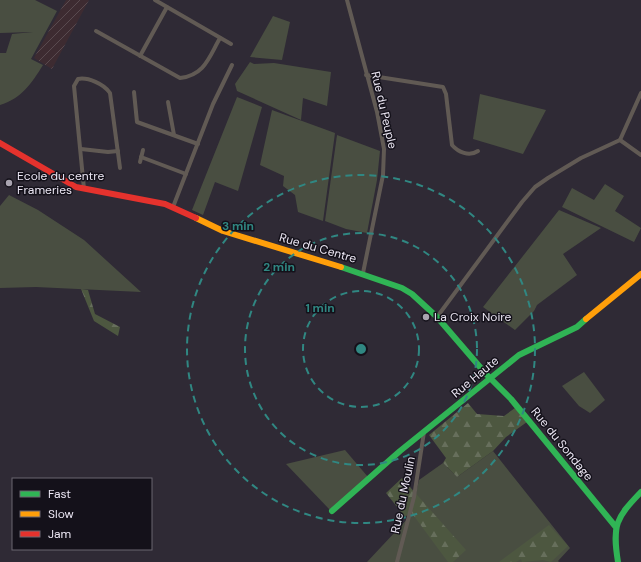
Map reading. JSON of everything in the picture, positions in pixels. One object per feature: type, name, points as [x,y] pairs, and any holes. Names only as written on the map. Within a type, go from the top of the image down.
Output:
[{"type":"street","points":[[155,0],[231,44]]},
{"type":"street","name":"Rue du Peuple","points":[[347,0],[382,136],[385,156],[364,273]]},
{"type":"street","points":[[140,56],[167,7]]},
{"type":"street","points":[[96,30],[180,78],[198,73],[204,66],[220,38]]},
{"type":"street","points":[[173,207],[218,90],[232,65]]},
{"type":"street","points":[[366,75],[443,87],[446,94],[452,145],[466,154],[471,154],[478,151]]},
{"type":"street","points":[[84,189],[74,86],[78,79],[85,78],[107,88],[110,93],[120,168]]},
{"type":"street","points":[[134,92],[137,122],[198,144]]},
{"type":"street","points":[[437,317],[522,202],[535,187],[574,162],[620,140],[641,93]]},
{"type":"street","points":[[168,102],[174,135]]},
{"type":"street","points":[[620,140],[641,155]]},
{"type":"street","name":"Rue du Centre","points":[[0,143],[68,183],[84,189],[173,207],[232,235],[364,273],[402,288],[421,300],[491,378]]},
{"type":"street","points":[[81,150],[108,152],[118,151]]},
{"type":"street","points":[[144,150],[140,160],[186,174]]},
{"type":"street","name":"Rue Haute","points":[[332,511],[424,432],[521,354],[577,327],[641,274]]},
{"type":"street","name":"Rue du Sondage","points":[[491,378],[511,399],[615,526]]},
{"type":"street","name":"Rue du Moulin","points":[[398,562],[414,497],[424,432]]},
{"type":"street","points":[[618,562],[614,541],[615,526],[622,512],[641,492]]},
{"type":"shaded area","points":[[66,0],[89,0],[52,69],[34,58]]},
{"type":"green space","points":[[0,0],[35,0],[57,11],[31,59],[43,65],[25,90],[14,99],[0,105],[0,53],[6,53],[12,34],[33,32],[0,33]]},
{"type":"green space","points":[[273,16],[290,22],[282,60],[250,57]]},
{"type":"green space","points":[[250,62],[254,64],[274,63],[331,72],[327,106],[303,98],[301,120],[237,91],[235,84]]},
{"type":"green space","points":[[480,94],[546,110],[523,154],[473,139]]},
{"type":"green space","points":[[237,97],[262,107],[238,191],[215,182],[203,215],[192,210]]},
{"type":"green space","points":[[272,110],[335,133],[323,221],[298,212],[295,195],[283,186],[284,176],[260,165]]},
{"type":"green space","points":[[337,135],[380,151],[377,180],[367,233],[346,229],[325,221]]},
{"type":"green space","points":[[605,184],[624,196],[615,211],[641,228],[634,242],[562,207],[572,188],[594,200]]},
{"type":"green space","points":[[9,195],[38,210],[84,240],[141,292],[36,287],[0,288],[0,206]]},
{"type":"green space","points":[[559,210],[601,228],[563,254],[577,275],[537,305],[534,311],[515,330],[483,307]]},
{"type":"green space","points":[[81,289],[88,290],[95,314],[120,327],[118,336],[94,321]]},
{"type":"green space","points":[[584,372],[605,400],[590,413],[579,406],[562,386]]},
{"type":"green space","points":[[468,403],[477,414],[504,416],[515,408],[527,422],[506,437],[493,451],[457,477],[443,463],[446,458],[429,435]]},
{"type":"green space","points":[[345,450],[368,477],[330,510],[286,464]]},
{"type":"green space","points":[[493,451],[570,548],[558,561],[559,562],[367,562],[411,515],[419,480],[443,463],[457,477]]},
{"type":"green space","points":[[402,478],[466,550],[453,562],[448,562],[411,512],[405,517],[386,493]]},
{"type":"green space","points":[[549,525],[568,546],[551,562],[543,560],[522,562],[521,559],[516,562],[499,562]]},
{"type":"traffic: fast","points":[[341,267],[402,288],[412,294],[437,317],[486,374],[511,399],[615,526]]},
{"type":"traffic: fast","points":[[332,511],[400,451],[519,355],[577,327],[586,319]]},
{"type":"traffic: fast","points":[[618,562],[616,549],[616,530],[618,523],[626,509],[641,492]]},
{"type":"traffic: slow","points":[[196,218],[223,231],[341,267]]},
{"type":"traffic: slow","points":[[586,319],[641,274]]},
{"type":"traffic: jam","points":[[0,143],[76,187],[165,204],[196,218]]},
{"type":"place","name":"Ecole du centre Frameries","points":[[9,183]]},
{"type":"place","name":"La Croix Noire","points":[[426,317]]}]
